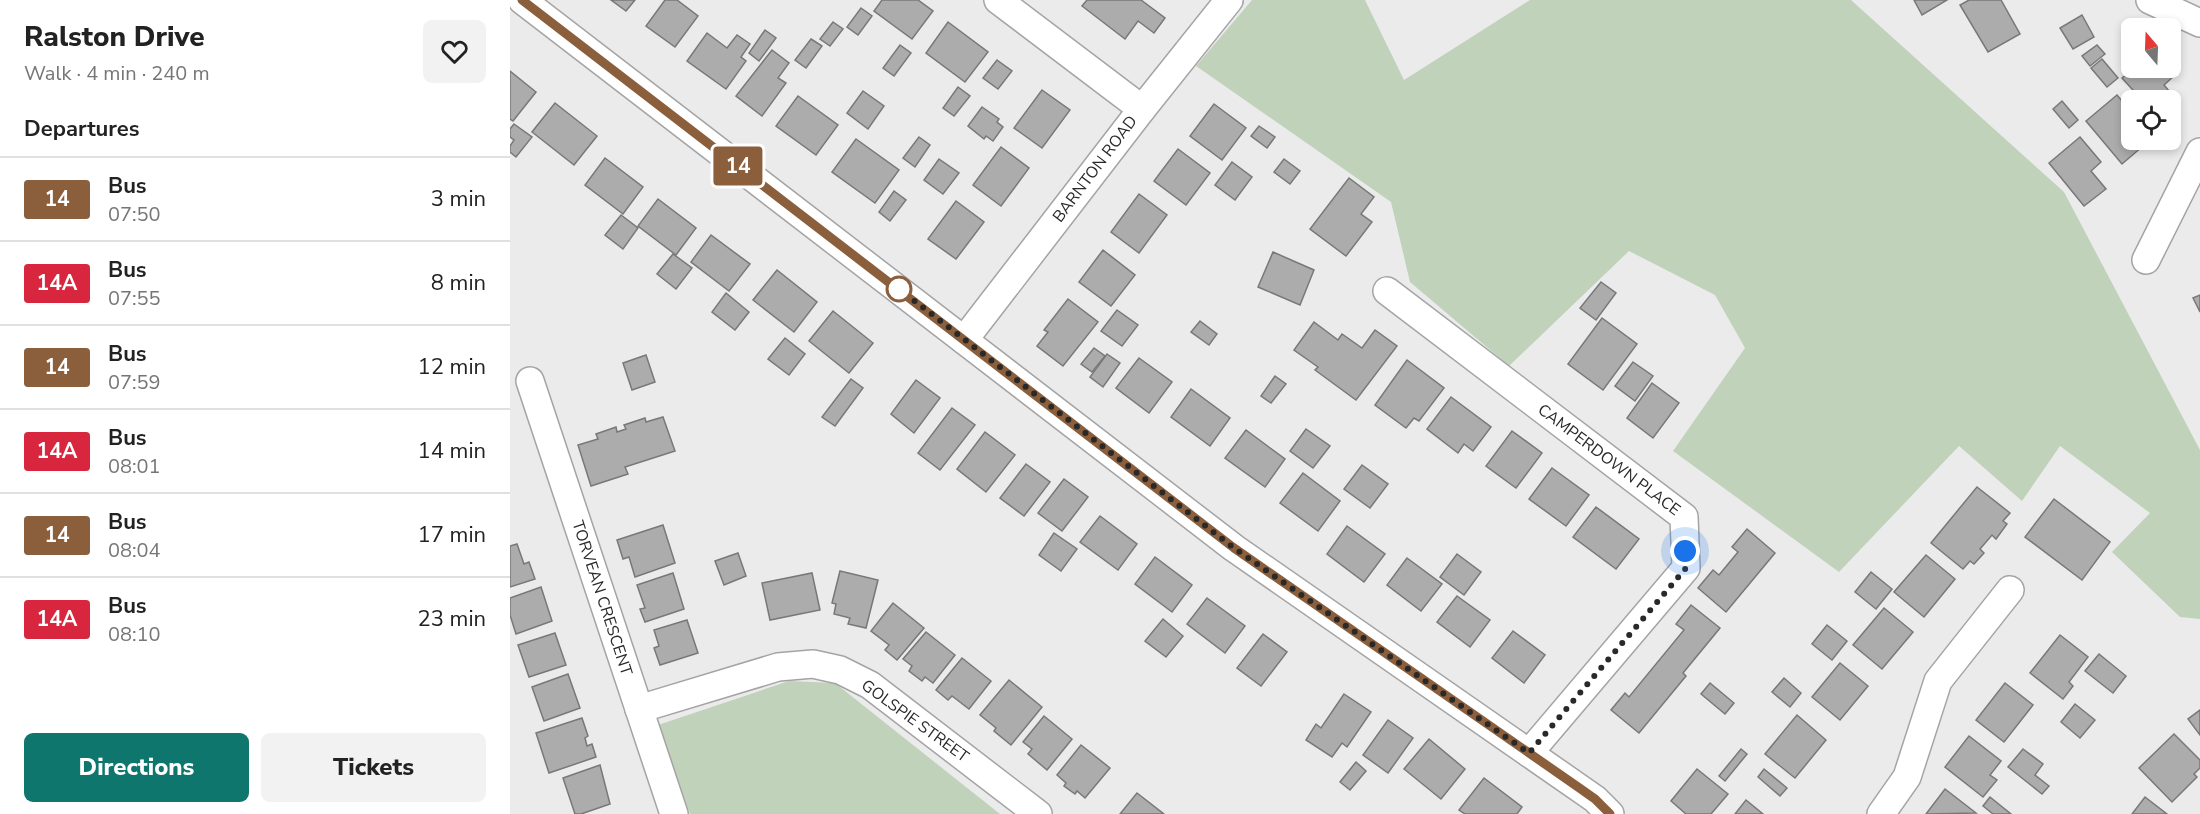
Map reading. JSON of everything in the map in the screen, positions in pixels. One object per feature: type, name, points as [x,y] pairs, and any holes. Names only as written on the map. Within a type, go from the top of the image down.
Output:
[{"type":"street","points":[[522,0],[1234,548],[1595,799],[1610,814]]},
{"type":"street","points":[[998,0],[1142,109]]},
{"type":"street","name":"BARNTON ROAD","points":[[964,340],[1228,0]]},
{"type":"street","points":[[2150,0],[2200,22]]},
{"type":"street","points":[[2146,260],[2200,152]]},
{"type":"street","name":"CAMPERDOWN PLACE","points":[[1387,291],[1684,517],[1686,568],[1529,753]]},
{"type":"street","name":"TORVEAN CRESCENT","points":[[530,381],[674,814]]},
{"type":"street","points":[[1881,814],[1907,777],[1938,681],[2010,590]]},
{"type":"street","name":"GOLSPIE STREET","points":[[639,709],[778,667],[813,664],[840,670],[870,685],[1037,814]]},
{"type":"green space","points":[[1252,0],[1365,0],[1404,80],[1530,0],[1851,0],[2064,192],[2200,450],[2200,619],[2180,617],[2112,552],[2150,513],[2060,446],[2022,501],[1959,446],[1839,572],[1673,451],[1745,348],[1715,295],[1629,251],[1509,366],[1410,282],[1391,202],[1196,66]]},
{"type":"green space","points":[[789,681],[835,683],[1000,814],[690,814],[658,725]]},
{"type":"building","points":[[611,0],[635,0],[626,11]]},
{"type":"building","points":[[665,0],[677,0],[698,16],[675,47],[646,26]]},
{"type":"building","points":[[882,0],[918,0],[933,11],[912,39],[874,11]]},
{"type":"building","points":[[1087,0],[1141,0],[1165,18],[1154,33],[1138,21],[1125,39],[1082,6]]},
{"type":"building","points":[[1914,0],[1947,0],[1922,15]]},
{"type":"building","points":[[1969,0],[2001,0],[2020,34],[1988,52],[1960,5]]},
{"type":"building","points":[[861,8],[872,16],[858,35],[847,27]]},
{"type":"building","points":[[2082,15],[2094,37],[2073,49],[2060,28]]},
{"type":"building","points":[[833,22],[843,29],[830,46],[820,39]]},
{"type":"building","points":[[948,22],[988,52],[965,82],[926,53]]},
{"type":"building","points":[[765,30],[776,38],[759,61],[749,53]]},
{"type":"building","points":[[707,33],[727,48],[737,35],[750,44],[741,57],[746,61],[726,89],[687,61]]},
{"type":"building","points":[[811,39],[822,46],[806,68],[795,60]]},
{"type":"building","points":[[900,45],[911,53],[894,76],[883,68]]},
{"type":"building","points":[[2097,45],[2105,54],[2090,66],[2082,56]]},
{"type":"building","points":[[772,50],[789,63],[778,78],[786,83],[762,116],[736,96]]},
{"type":"building","points":[[2102,59],[2118,78],[2107,87],[2091,68]]},
{"type":"building","points":[[997,60],[1012,71],[998,89],[983,78]]},
{"type":"building","points":[[510,71],[536,92],[513,121],[510,119]]},
{"type":"building","points":[[2122,78],[2172,78],[2164,85],[2168,90],[2133,90]]},
{"type":"building","points":[[958,87],[970,96],[954,116],[943,108]]},
{"type":"building","points":[[1042,90],[1070,110],[1042,148],[1014,128]]},
{"type":"building","points":[[863,91],[884,106],[868,129],[847,113]]},
{"type":"building","points":[[2117,95],[2121,100],[2121,150],[2138,150],[2122,164],[2086,121]]},
{"type":"building","points":[[798,96],[838,125],[816,155],[776,126]]},
{"type":"building","points":[[2062,101],[2078,120],[2069,128],[2053,109]]},
{"type":"building","points":[[555,103],[597,136],[574,165],[532,132]]},
{"type":"building","points":[[1214,104],[1246,128],[1222,160],[1190,136]]},
{"type":"building","points":[[982,107],[999,119],[997,122],[1003,127],[993,141],[986,136],[984,139],[968,126]]},
{"type":"building","points":[[514,124],[532,137],[516,157],[510,152],[510,146],[514,140],[510,137],[510,129]]},
{"type":"building","points":[[1259,126],[1275,137],[1267,148],[1251,136]]},
{"type":"building","points":[[919,137],[930,145],[915,167],[903,158]]},
{"type":"building","points":[[2080,137],[2101,162],[2091,171],[2106,189],[2084,206],[2049,163]]},
{"type":"building","points":[[856,139],[899,170],[875,203],[832,172]]},
{"type":"building","points":[[1001,147],[1029,168],[1001,206],[973,185]]},
{"type":"building","points":[[1178,149],[1210,173],[1186,205],[1154,181]]},
{"type":"building","points":[[605,158],[643,187],[623,214],[585,185]]},
{"type":"building","points":[[939,159],[959,173],[943,194],[924,180]]},
{"type":"building","points":[[1284,159],[1300,171],[1290,184],[1274,172]]},
{"type":"building","points":[[1232,162],[1252,177],[1235,200],[1215,185]]},
{"type":"building","points":[[1349,178],[1374,197],[1361,214],[1372,222],[1346,256],[1310,229]]},
{"type":"building","points":[[894,191],[906,200],[890,221],[879,212]]},
{"type":"building","points":[[1139,194],[1167,215],[1139,253],[1111,232]]},
{"type":"building","points":[[658,199],[696,228],[676,255],[638,226]]},
{"type":"building","points":[[956,201],[984,222],[956,259],[928,239]]},
{"type":"building","points":[[621,215],[638,228],[623,249],[605,235]]},
{"type":"building","points":[[711,235],[750,264],[729,291],[691,262]]},
{"type":"building","points":[[1103,250],[1135,275],[1111,306],[1079,282]]},
{"type":"building","points":[[1273,252],[1314,270],[1300,305],[1258,287]]},
{"type":"building","points":[[673,254],[692,268],[676,289],[657,274]]},
{"type":"building","points":[[777,270],[817,302],[794,332],[753,300]]},
{"type":"building","points":[[1601,282],[1616,293],[1596,320],[1580,308]]},
{"type":"building","points":[[726,293],[749,312],[735,330],[712,312]]},
{"type":"building","points":[[2200,295],[2200,312],[2193,298]]},
{"type":"building","points":[[1068,299],[1098,322],[1063,366],[1037,346],[1048,332],[1044,330]]},
{"type":"building","points":[[1117,310],[1138,325],[1122,346],[1101,331]]},
{"type":"building","points":[[833,311],[873,343],[849,373],[809,341]]},
{"type":"building","points":[[1602,318],[1637,344],[1603,390],[1568,364]]},
{"type":"building","points":[[1200,321],[1217,334],[1209,345],[1191,332]]},
{"type":"building","points":[[1314,322],[1338,340],[1342,334],[1362,348],[1375,330],[1397,346],[1356,400],[1315,370],[1318,367],[1294,350]]},
{"type":"building","points":[[785,338],[805,354],[789,375],[768,359]]},
{"type":"building","points":[[1094,348],[1105,356],[1092,372],[1081,364]]},
{"type":"building","points":[[1107,354],[1120,363],[1103,387],[1090,377]]},
{"type":"building","points":[[646,355],[655,382],[632,390],[623,363]]},
{"type":"building","points":[[1139,358],[1172,382],[1149,413],[1116,388]]},
{"type":"building","points":[[1407,360],[1444,388],[1419,421],[1414,418],[1406,428],[1375,405]]},
{"type":"building","points":[[1633,362],[1653,376],[1635,401],[1615,386]]},
{"type":"building","points":[[1275,376],[1286,384],[1271,403],[1261,396]]},
{"type":"building","points":[[851,379],[863,388],[835,426],[822,417]]},
{"type":"building","points":[[916,380],[940,398],[914,433],[891,414]]},
{"type":"building","points":[[1652,383],[1679,403],[1653,438],[1627,418]]},
{"type":"building","points":[[1191,389],[1230,418],[1210,446],[1171,417]]},
{"type":"building","points":[[1451,397],[1491,427],[1473,451],[1464,444],[1458,453],[1427,429]]},
{"type":"building","points":[[952,408],[975,425],[940,470],[918,453]]},
{"type":"building","points":[[663,417],[675,451],[625,467],[628,474],[591,486],[578,445],[598,439],[596,434],[616,427],[617,432],[626,429],[624,425],[645,418],[646,422]]},
{"type":"building","points":[[1306,429],[1330,446],[1313,468],[1290,451]]},
{"type":"building","points":[[1246,430],[1285,459],[1265,487],[1225,458]]},
{"type":"building","points":[[1512,431],[1542,453],[1516,488],[1486,466]]},
{"type":"building","points":[[985,432],[1015,455],[986,492],[957,469]]},
{"type":"building","points":[[1026,464],[1050,482],[1024,516],[1000,498]]},
{"type":"building","points":[[1362,465],[1388,484],[1370,508],[1344,489]]},
{"type":"building","points":[[1552,468],[1589,495],[1566,526],[1529,499]]},
{"type":"building","points":[[1303,473],[1340,501],[1318,531],[1280,503]]},
{"type":"building","points":[[1064,479],[1088,497],[1062,531],[1038,513]]},
{"type":"building","points":[[1977,487],[2010,513],[2003,521],[2007,524],[1996,539],[1992,535],[1980,549],[1984,553],[1974,564],[1970,561],[1963,569],[1931,543]]},
{"type":"building","points":[[2054,499],[2110,542],[2082,580],[2025,537]]},
{"type":"building","points":[[1596,507],[1639,539],[1616,569],[1573,537]]},
{"type":"building","points":[[1100,516],[1137,544],[1118,570],[1080,542]]},
{"type":"building","points":[[663,525],[675,563],[635,577],[629,557],[623,559],[617,540]]},
{"type":"building","points":[[1347,526],[1385,554],[1364,582],[1327,554]]},
{"type":"building","points":[[1747,529],[1775,553],[1726,612],[1698,588],[1713,570],[1719,575],[1738,552],[1732,547]]},
{"type":"building","points":[[1054,533],[1077,549],[1061,571],[1039,555]]},
{"type":"building","points":[[517,544],[524,564],[529,562],[535,579],[510,587],[510,546]]},
{"type":"building","points":[[738,553],[746,576],[724,585],[715,561]]},
{"type":"building","points":[[1457,554],[1481,572],[1464,595],[1440,577]]},
{"type":"building","points":[[1926,555],[1955,579],[1924,617],[1894,592]]},
{"type":"building","points":[[1155,557],[1192,585],[1172,612],[1135,584]]},
{"type":"building","points":[[1407,558],[1442,584],[1421,611],[1387,585]]},
{"type":"building","points":[[840,571],[878,580],[866,628],[848,624],[850,618],[834,614],[836,604],[832,603]]},
{"type":"building","points":[[1871,572],[1892,589],[1876,609],[1855,592]]},
{"type":"building","points":[[673,573],[684,609],[645,622],[640,609],[645,608],[637,585]]},
{"type":"building","points":[[812,573],[820,610],[770,620],[762,583]]},
{"type":"building","points":[[541,587],[552,621],[516,634],[510,615],[510,598]]},
{"type":"building","points":[[1457,596],[1490,620],[1470,647],[1437,622]]},
{"type":"building","points":[[1207,598],[1245,626],[1225,653],[1187,624]]},
{"type":"building","points":[[893,603],[924,628],[897,660],[885,650],[889,645],[871,631]]},
{"type":"building","points":[[1691,605],[1720,628],[1683,673],[1686,676],[1639,733],[1611,710],[1625,693],[1629,697],[1684,630],[1676,624]]},
{"type":"building","points":[[1884,608],[1913,632],[1882,669],[1853,645]]},
{"type":"building","points":[[1163,619],[1183,636],[1166,657],[1145,641]]},
{"type":"building","points":[[687,620],[698,653],[660,665],[654,648],[659,646],[654,630]]},
{"type":"building","points":[[1827,625],[1847,641],[1832,660],[1812,644]]},
{"type":"building","points":[[1513,631],[1545,655],[1524,683],[1492,658]]},
{"type":"building","points":[[926,632],[955,655],[933,683],[925,677],[922,681],[909,671],[912,666],[903,659]]},
{"type":"building","points":[[555,633],[566,665],[529,677],[518,645]]},
{"type":"building","points":[[1263,634],[1287,652],[1261,686],[1237,668]]},
{"type":"building","points":[[2060,635],[2088,657],[2069,682],[2073,686],[2063,699],[2030,673]]},
{"type":"building","points":[[2099,654],[2126,676],[2113,693],[2085,671]]},
{"type":"building","points":[[962,658],[991,681],[969,709],[952,696],[948,700],[936,690]]},
{"type":"building","points":[[1840,663],[1868,686],[1840,720],[1812,697]]},
{"type":"building","points":[[568,674],[580,708],[544,721],[532,687]]},
{"type":"building","points":[[1784,678],[1801,693],[1790,707],[1772,692]]},
{"type":"building","points":[[1009,680],[1042,707],[1011,745],[980,715]]},
{"type":"building","points":[[1710,683],[1734,703],[1725,714],[1701,694]]},
{"type":"building","points":[[2005,683],[2033,705],[2004,742],[1976,720]]},
{"type":"building","points":[[1344,694],[1371,712],[1347,747],[1342,743],[1332,757],[1306,740],[1316,724],[1321,728]]},
{"type":"building","points":[[2075,704],[2095,720],[2080,738],[2061,722]]},
{"type":"building","points":[[2200,710],[2200,735],[2188,719]]},
{"type":"building","points":[[1797,715],[1826,740],[1795,778],[1765,754]]},
{"type":"building","points":[[1044,716],[1072,739],[1047,770],[1028,754],[1032,749],[1023,742]]},
{"type":"building","points":[[582,718],[588,736],[585,738],[587,746],[592,744],[596,757],[549,773],[536,733]]},
{"type":"building","points":[[1388,720],[1413,738],[1388,773],[1363,755]]},
{"type":"building","points":[[2174,734],[2200,760],[2200,768],[2194,774],[2197,777],[2172,802],[2139,768]]},
{"type":"building","points":[[1969,736],[2001,761],[1990,775],[1997,780],[1983,797],[1945,767]]},
{"type":"building","points":[[1429,739],[1465,769],[1441,799],[1404,769]]},
{"type":"building","points":[[1081,745],[1110,768],[1085,798],[1077,791],[1075,794],[1064,786],[1066,783],[1057,775]]},
{"type":"building","points":[[1741,749],[1747,754],[1725,781],[1719,776]]},
{"type":"building","points":[[2023,749],[2043,764],[2035,775],[2049,786],[2042,794],[2008,767]]},
{"type":"building","points":[[1356,762],[1366,771],[1350,790],[1340,782]]},
{"type":"building","points":[[600,765],[610,804],[575,814],[563,778]]},
{"type":"building","points":[[1697,769],[1728,794],[1711,814],[1686,814],[1671,801]]},
{"type":"building","points":[[1764,769],[1787,788],[1780,796],[1758,777]]},
{"type":"building","points":[[1484,778],[1522,807],[1517,814],[1465,814],[1459,810]]},
{"type":"building","points":[[1945,789],[1976,813],[1926,814]]},
{"type":"building","points":[[1137,793],[1164,814],[1120,814]]},
{"type":"building","points":[[1990,797],[2011,814],[1993,814],[1983,806]]},
{"type":"building","points":[[2145,797],[2167,814],[2132,814]]},
{"type":"building","points":[[1746,800],[1763,814],[1735,814]]},
{"type":"bus line","name":"14","points":[[522,0],[1234,548],[1595,799],[1610,814]]},
{"type":"route","points":[[899,289],[894,285],[1234,548],[1529,753],[1686,568],[1685,551]]}]
